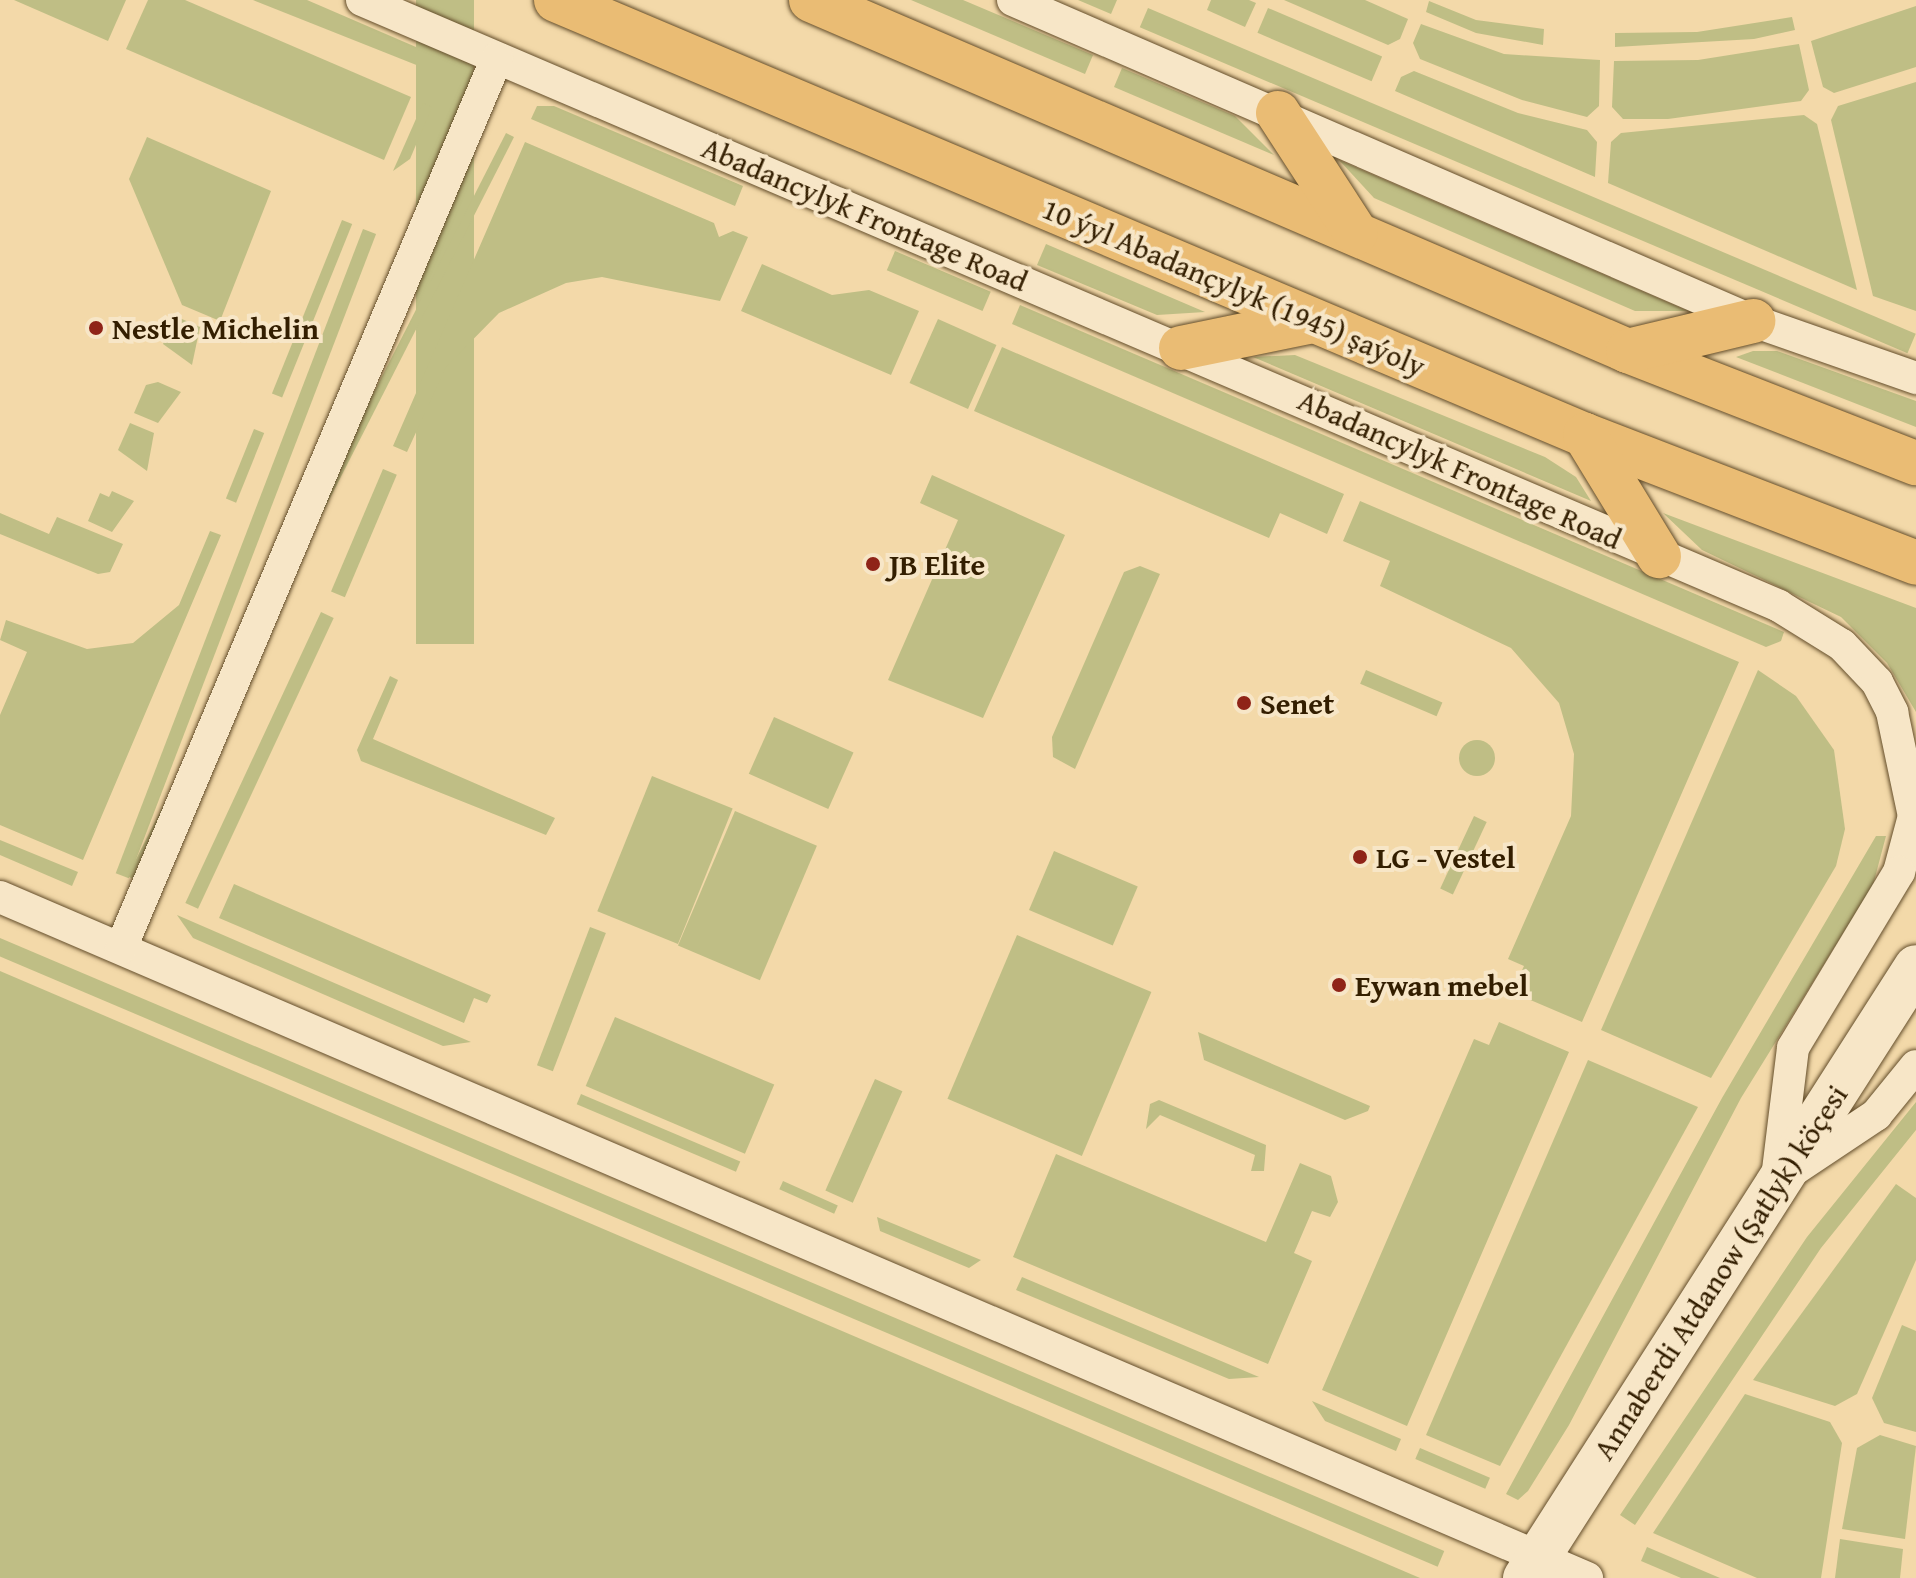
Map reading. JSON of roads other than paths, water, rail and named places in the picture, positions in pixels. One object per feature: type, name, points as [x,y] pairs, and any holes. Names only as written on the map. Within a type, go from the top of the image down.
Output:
[{"type":"main road","name":"10 ýyl Abadançylyk (1945) şaýoly","points":[[556,0],[1585,435],[1916,563]]},
{"type":"main road","points":[[811,0],[1628,351],[1916,463]]},
{"type":"main road","points":[[1278,113],[1356,233]]},
{"type":"main road","points":[[1181,348],[1313,321]]},
{"type":"main road","points":[[1628,351],[1753,321]]},
{"type":"main road","points":[[1585,435],[1659,556]]},
{"type":"street","name":"Abadancylyk Frontage Road","points":[[362,0],[1181,348],[1811,621],[1842,645],[1877,682],[1913,785],[1913,828],[1899,872],[1793,1048],[1776,1181]]},
{"type":"street","points":[[1013,0],[1753,321],[1916,378]]},
{"type":"street","points":[[121,948],[497,58]]},
{"type":"street","points":[[0,897],[1532,1568],[1587,1578]]},
{"type":"street","name":"Annaberdi Atdanow (Şatlyk) köçesi","points":[[1532,1568],[1776,1181],[1916,967]]},
{"type":"street","points":[[1776,1181],[1876,1115],[1916,1066]]},
{"type":"place","name":"Nestle Michelin","points":[[96,328]]},
{"type":"place","name":"JB Elite","points":[[873,564]]},
{"type":"place","name":"Senet","points":[[1244,703]]},
{"type":"place","name":"LG - Vestel","points":[[1360,857]]},
{"type":"place","name":"Eywan mebel","points":[[1339,985]]}]
